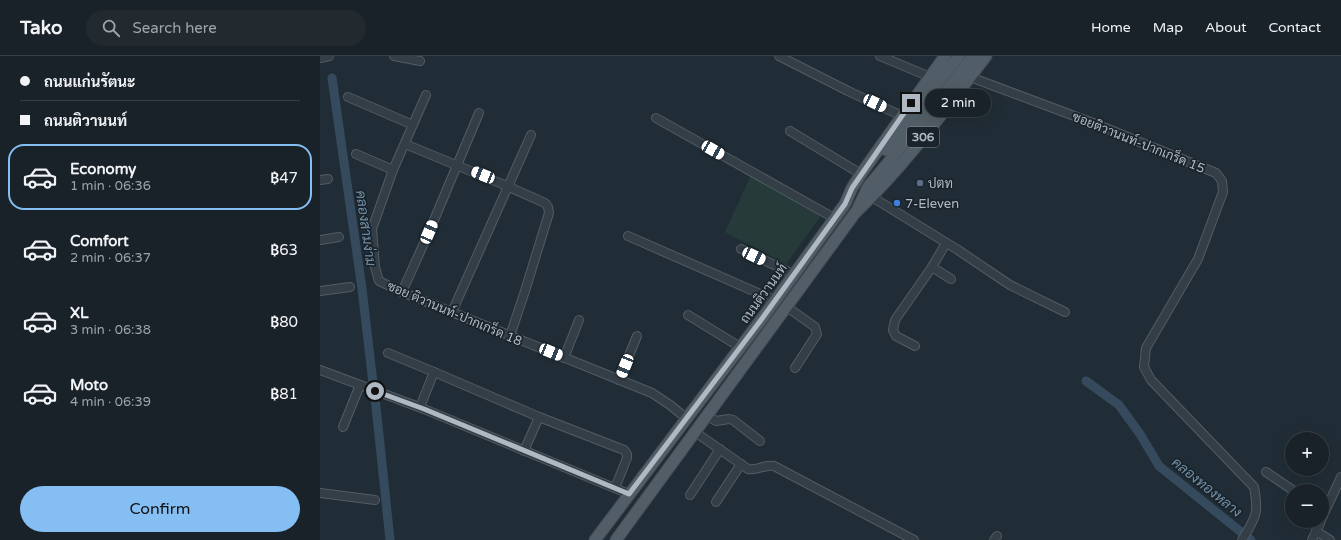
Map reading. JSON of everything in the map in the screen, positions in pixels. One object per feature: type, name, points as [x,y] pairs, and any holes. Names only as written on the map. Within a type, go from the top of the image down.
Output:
[{"type":"main road","name":"ถนนติวานนท์","points":[[595,540],[845,204],[852,188],[861,174],[945,56]]},
{"type":"main road","name":"306","points":[[845,204],[858,190],[881,156],[959,56]]},
{"type":"main road","name":"306","points":[[616,540],[788,307],[855,213],[868,188],[930,112],[973,56]]},
{"type":"main road","name":"306","points":[[855,213],[872,197],[933,125],[986,56]]},
{"type":"street","points":[[320,58],[329,56]]},
{"type":"street","points":[[394,56],[420,61]]},
{"type":"street","points":[[779,56],[902,116]]},
{"type":"street","points":[[880,56],[930,77]]},
{"type":"street","name":"ซอยติวานนท์-ปากเกร็ด 15","points":[[970,77],[1093,123],[1216,173],[1222,181],[1223,192],[1198,259],[1146,348],[1144,367],[1151,380],[1254,487],[1258,504],[1255,520],[1242,540]]},
{"type":"street","name":"ซอย ติวานนท์-ปากเกร็ด 18","points":[[426,95],[393,170],[372,229],[377,276],[379,281],[402,292],[652,394],[670,405],[686,418]]},
{"type":"street","points":[[348,97],[413,125]]},
{"type":"street","points":[[402,292],[480,113]]},
{"type":"street","points":[[656,118],[834,218]]},
{"type":"street","points":[[790,131],[861,174]]},
{"type":"street","points":[[452,312],[531,135]]},
{"type":"street","points":[[405,144],[546,203],[549,213],[510,336]]},
{"type":"street","points":[[356,154],[393,170]]},
{"type":"street","points":[[872,197],[1010,285],[1065,312]]},
{"type":"street","points":[[628,236],[774,300]]},
{"type":"street","points":[[320,240],[339,237]]},
{"type":"street","points":[[915,346],[896,336],[893,330],[895,320],[932,267],[946,243]]},
{"type":"street","points":[[741,249],[793,274]]},
{"type":"street","points":[[932,267],[951,279]]},
{"type":"street","points":[[320,291],[350,287]]},
{"type":"street","points":[[788,307],[817,330],[817,334],[795,368]]},
{"type":"street","points":[[688,315],[740,347]]},
{"type":"street","points":[[564,358],[579,320]]},
{"type":"street","points":[[619,380],[637,336]]},
{"type":"street","points":[[388,353],[539,417],[624,450],[627,454],[615,488]]},
{"type":"street","points":[[320,370],[420,407],[629,494]]},
{"type":"street","points":[[420,407],[434,372]]},
{"type":"street","points":[[343,427],[360,385]]},
{"type":"street","points":[[707,416],[716,421],[729,419],[733,420],[760,441]]},
{"type":"street","points":[[524,451],[539,417]]},
{"type":"street","points":[[695,432],[748,469],[752,470],[767,465],[774,466],[914,540]]},
{"type":"street","points":[[690,495],[720,449]]},
{"type":"street","points":[[716,502],[741,464]]},
{"type":"street","points":[[1266,472],[1285,485]]},
{"type":"street","points":[[1329,501],[1341,477]]},
{"type":"street","points":[[320,493],[375,500]]},
{"type":"street","points":[[1312,540],[1317,528]]},
{"type":"street","points":[[1316,532],[1330,540]]},
{"type":"green space","points":[[751,175],[823,213],[786,264],[725,232]]},
{"type":"waterway","name":"คลองสามง่าม","points":[[332,78],[362,289],[373,383]]},
{"type":"waterway","name":"คลองทองหลาง","points":[[1086,381],[1119,405],[1140,434],[1159,466],[1251,540]]},
{"type":"waterway","name":"คลองสามง่าม","points":[[375,397],[390,540]]},
{"type":"place","name":"ปตท","points":[[920,183]]},
{"type":"place","name":"7-Eleven","points":[[897,203]]},
{"type":"route","points":[[375,391],[424,409],[629,494],[761,320],[774,300],[845,204],[852,188],[911,103]]}]
